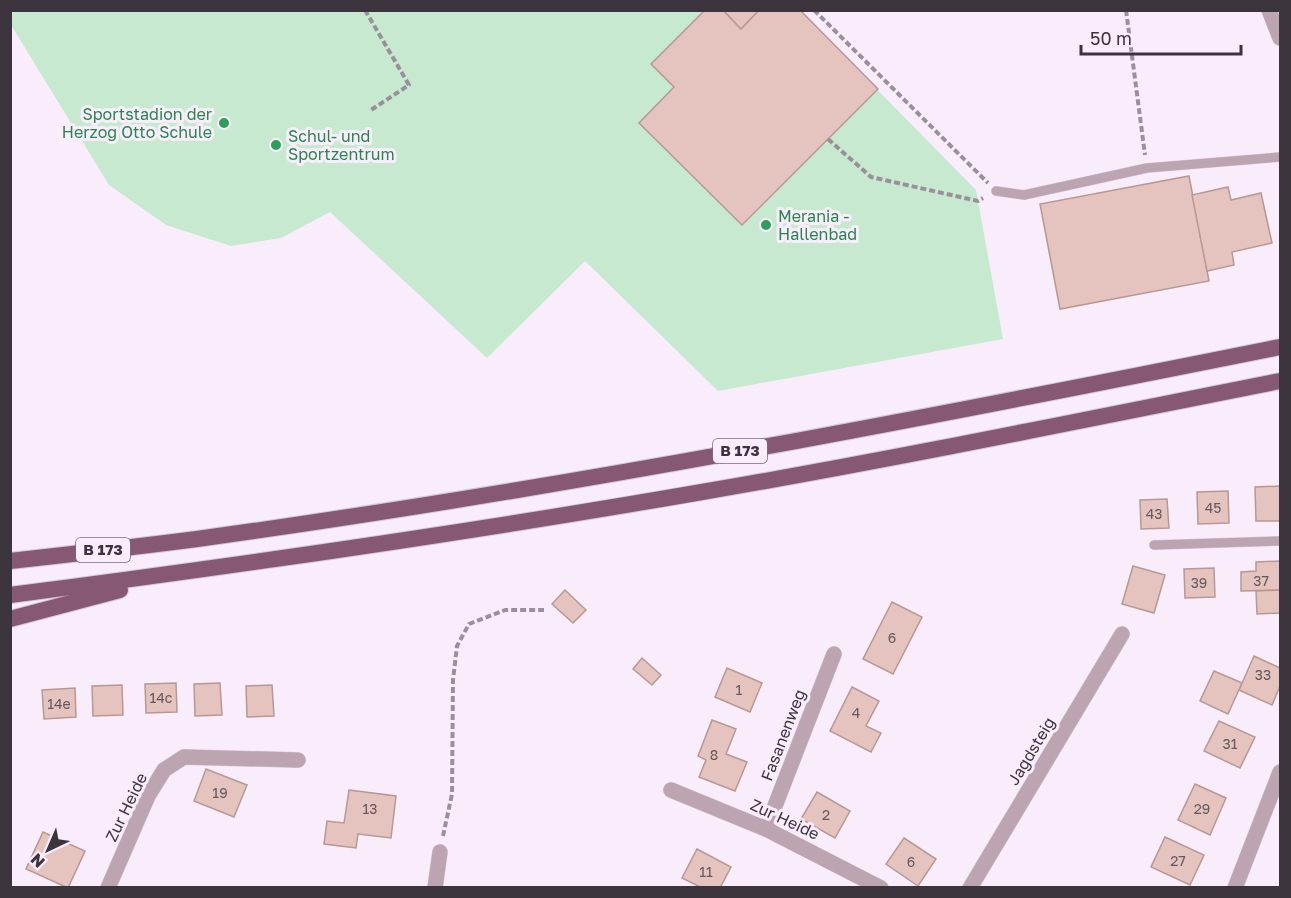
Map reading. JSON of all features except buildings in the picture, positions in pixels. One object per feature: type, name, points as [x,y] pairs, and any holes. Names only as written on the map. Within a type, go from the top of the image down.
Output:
[{"type":"highway","name":"B 173","points":[[10,561],[196,539],[456,500],[711,457],[1053,393],[1281,347]]},
{"type":"highway","name":"B 173","points":[[10,595],[435,536],[705,492],[1281,381]]},
{"type":"highway","points":[[10,619],[181,573]]},
{"type":"street","points":[[1269,10],[1281,38]]},
{"type":"street","name":"Jagdsteig","points":[[970,888],[1122,634]]},
{"type":"street","name":"Fasanenweg","points":[[766,828],[834,654]]},
{"type":"street","name":"Zur Heide","points":[[108,888],[148,796],[164,770],[184,757],[298,760]]},
{"type":"street","points":[[1235,888],[1281,772]]},
{"type":"street","name":"Zur Heide","points":[[671,790],[766,828],[881,888]]},
{"type":"street","points":[[435,888],[440,852]]},
{"type":"lane","points":[[996,191],[1024,195],[1147,168],[1281,157]]},
{"type":"lane","points":[[1154,545],[1281,540]]},
{"type":"path","points":[[365,10],[410,85],[371,110]]},
{"type":"path","points":[[814,10],[996,191],[978,201],[871,177],[828,139]]},
{"type":"path","points":[[1126,10],[1147,168]]},
{"type":"path","points":[[440,852],[452,794],[453,680],[457,646],[469,624],[505,610],[544,610]]},
{"type":"green space","points":[[11,10],[699,10],[702,13],[705,11],[800,11],[976,190],[1003,339],[718,391],[585,261],[487,358],[330,212],[281,238],[231,246],[166,225],[109,185],[11,25]]},
{"type":"place","name":"Sportstadion der Herzog Otto Schule","points":[[224,123]]},
{"type":"place","name":"Schul- und Sportzentrum","points":[[276,145]]},
{"type":"place","name":"Merania - Hallenbad","points":[[766,225]]}]
